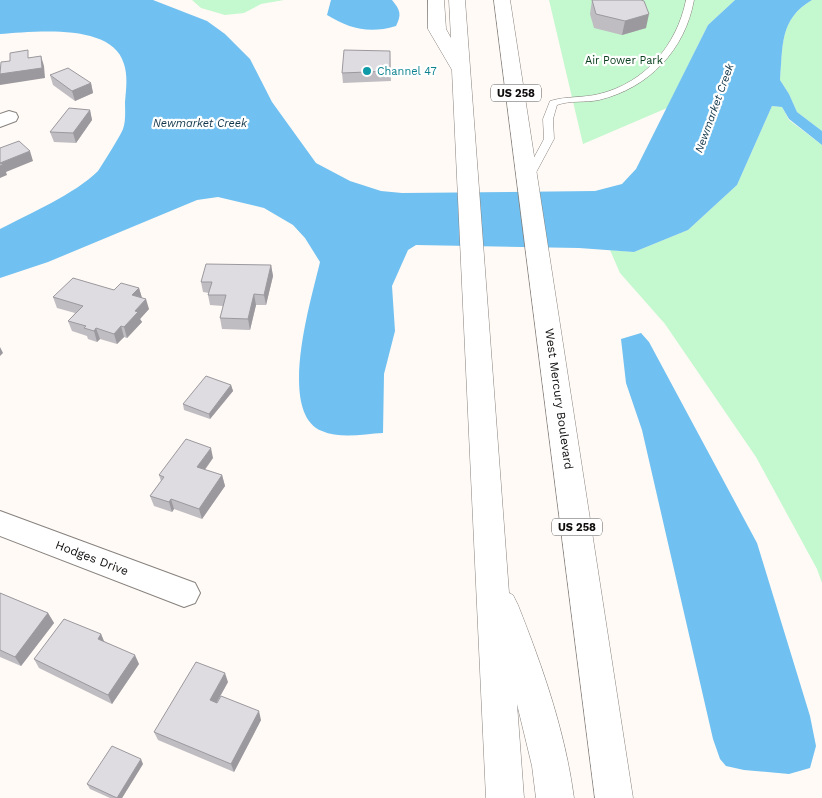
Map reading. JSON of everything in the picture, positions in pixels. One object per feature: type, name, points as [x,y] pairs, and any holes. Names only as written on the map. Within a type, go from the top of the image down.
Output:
[{"type":"main road","points":[[436,0],[437,29],[462,75]]},
{"type":"main road","points":[[457,0],[470,187],[505,798]]},
{"type":"main road","name":"West Mercury Boulevard","points":[[502,0],[540,257],[614,798]]},
{"type":"main road","points":[[492,582],[527,671],[551,766],[555,798]]},
{"type":"street","name":"Hodges Drive","points":[[0,523],[184,593]]},
{"type":"lane","points":[[528,182],[549,140],[548,119],[553,103],[572,98],[604,96],[642,77],[654,68],[678,38],[690,0]]},
{"type":"green space","points":[[192,0],[284,0],[261,4],[244,13],[225,15],[201,8]]},
{"type":"green space","name":"Air Power Park","points":[[549,0],[735,0],[708,25],[667,108],[583,144]]},
{"type":"green space","points":[[812,0],[822,0],[822,131],[797,112],[780,80],[783,45],[788,25],[801,8]]},
{"type":"green space","points":[[772,106],[782,107],[789,120],[822,145],[822,583],[817,569],[756,457],[665,324],[620,273],[610,250],[634,252],[688,230],[737,185]]},
{"type":"water","name":"Newmarket Creek","points":[[0,0],[153,0],[207,21],[225,34],[250,59],[272,102],[316,163],[350,181],[381,191],[402,193],[595,191],[622,184],[636,169],[708,25],[735,0],[812,0],[801,8],[788,25],[783,45],[780,80],[797,112],[822,131],[822,145],[789,119],[782,107],[772,106],[737,185],[688,230],[634,252],[579,248],[416,245],[408,250],[392,286],[395,331],[384,374],[383,433],[336,435],[322,431],[308,420],[301,402],[299,379],[301,353],[310,301],[320,262],[305,238],[293,225],[264,208],[218,197],[197,200],[48,262],[0,278],[0,229],[65,196],[98,171],[123,129],[126,73],[124,64],[117,51],[104,41],[88,36],[70,32],[0,34]]},
{"type":"water","points":[[331,0],[392,0],[398,9],[399,18],[396,26],[377,30],[352,27],[327,15]]},
{"type":"water","points":[[641,333],[649,342],[757,543],[810,716],[816,746],[810,768],[789,774],[744,770],[726,766],[720,759],[713,739],[642,430],[626,383],[621,339]]},
{"type":"building","points":[[592,0],[641,0],[644,1],[649,14],[625,21],[596,14]]},
{"type":"building","points":[[28,50],[28,58],[41,56],[42,68],[0,74],[1,62],[10,61],[10,53]]},
{"type":"building","points":[[344,50],[390,51],[390,71],[342,73]]},
{"type":"building","points":[[68,68],[91,83],[72,91],[50,75]]},
{"type":"building","points":[[69,108],[90,110],[73,133],[50,132]]},
{"type":"building","points":[[19,141],[30,151],[0,163],[0,148]]},
{"type":"building","points":[[206,264],[271,265],[264,295],[254,294],[248,319],[220,318],[226,295],[208,295],[212,282],[201,282]]},
{"type":"building","points":[[73,278],[114,290],[121,283],[139,288],[132,295],[146,299],[135,311],[138,312],[124,327],[121,326],[114,334],[96,328],[94,331],[84,328],[86,326],[68,321],[83,306],[53,297]]},
{"type":"building","points":[[206,376],[231,385],[209,414],[183,404]]},
{"type":"building","points":[[186,439],[211,448],[197,467],[222,475],[199,509],[171,499],[169,502],[150,496],[164,477],[159,475]]},
{"type":"building","points":[[0,593],[48,613],[15,657],[0,650]]},
{"type":"building","points":[[64,619],[101,634],[98,639],[135,655],[108,695],[34,659]]},
{"type":"building","points":[[196,662],[225,673],[210,700],[217,703],[221,696],[259,711],[231,764],[154,732]]},
{"type":"building","points":[[112,746],[141,759],[117,798],[87,784]]},
{"type":"place","name":"Channel 47","points":[[367,71]]}]
